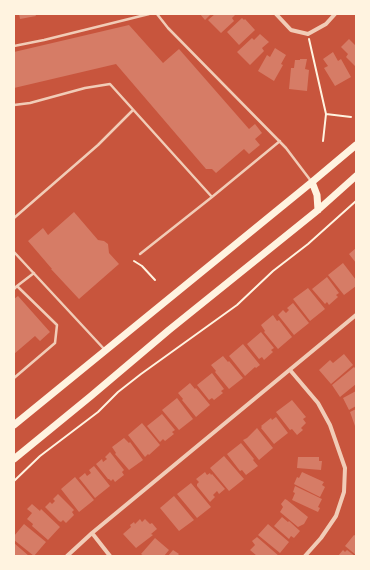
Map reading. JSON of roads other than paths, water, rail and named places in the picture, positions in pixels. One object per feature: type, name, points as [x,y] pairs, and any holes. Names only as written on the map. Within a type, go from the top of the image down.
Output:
[{"type":"main road","points":[[14,425],[356,145]]},
{"type":"main road","points":[[14,459],[169,330],[318,210],[356,176]]},
{"type":"main road","points":[[312,182],[317,195],[318,210]]},
{"type":"street","points":[[276,14],[291,30],[308,34],[326,24],[335,14]]},
{"type":"street","points":[[67,556],[92,533],[356,315]]},
{"type":"street","points":[[290,370],[318,404],[330,425],[345,468],[344,492],[336,516],[321,538],[305,556]]},
{"type":"street","points":[[92,533],[110,556]]},
{"type":"lane","points":[[14,46],[149,14]]},
{"type":"lane","points":[[157,14],[168,28],[280,141],[312,182]]},
{"type":"lane","points":[[14,105],[30,103],[85,88],[110,84],[212,197]]},
{"type":"lane","points":[[14,218],[98,145],[133,110]]},
{"type":"lane","points":[[140,254],[280,141]]},
{"type":"lane","points":[[14,252],[105,350]]},
{"type":"lane","points":[[14,289],[34,273]]},
{"type":"lane","points":[[14,378],[55,343],[57,325],[17,286]]}]
